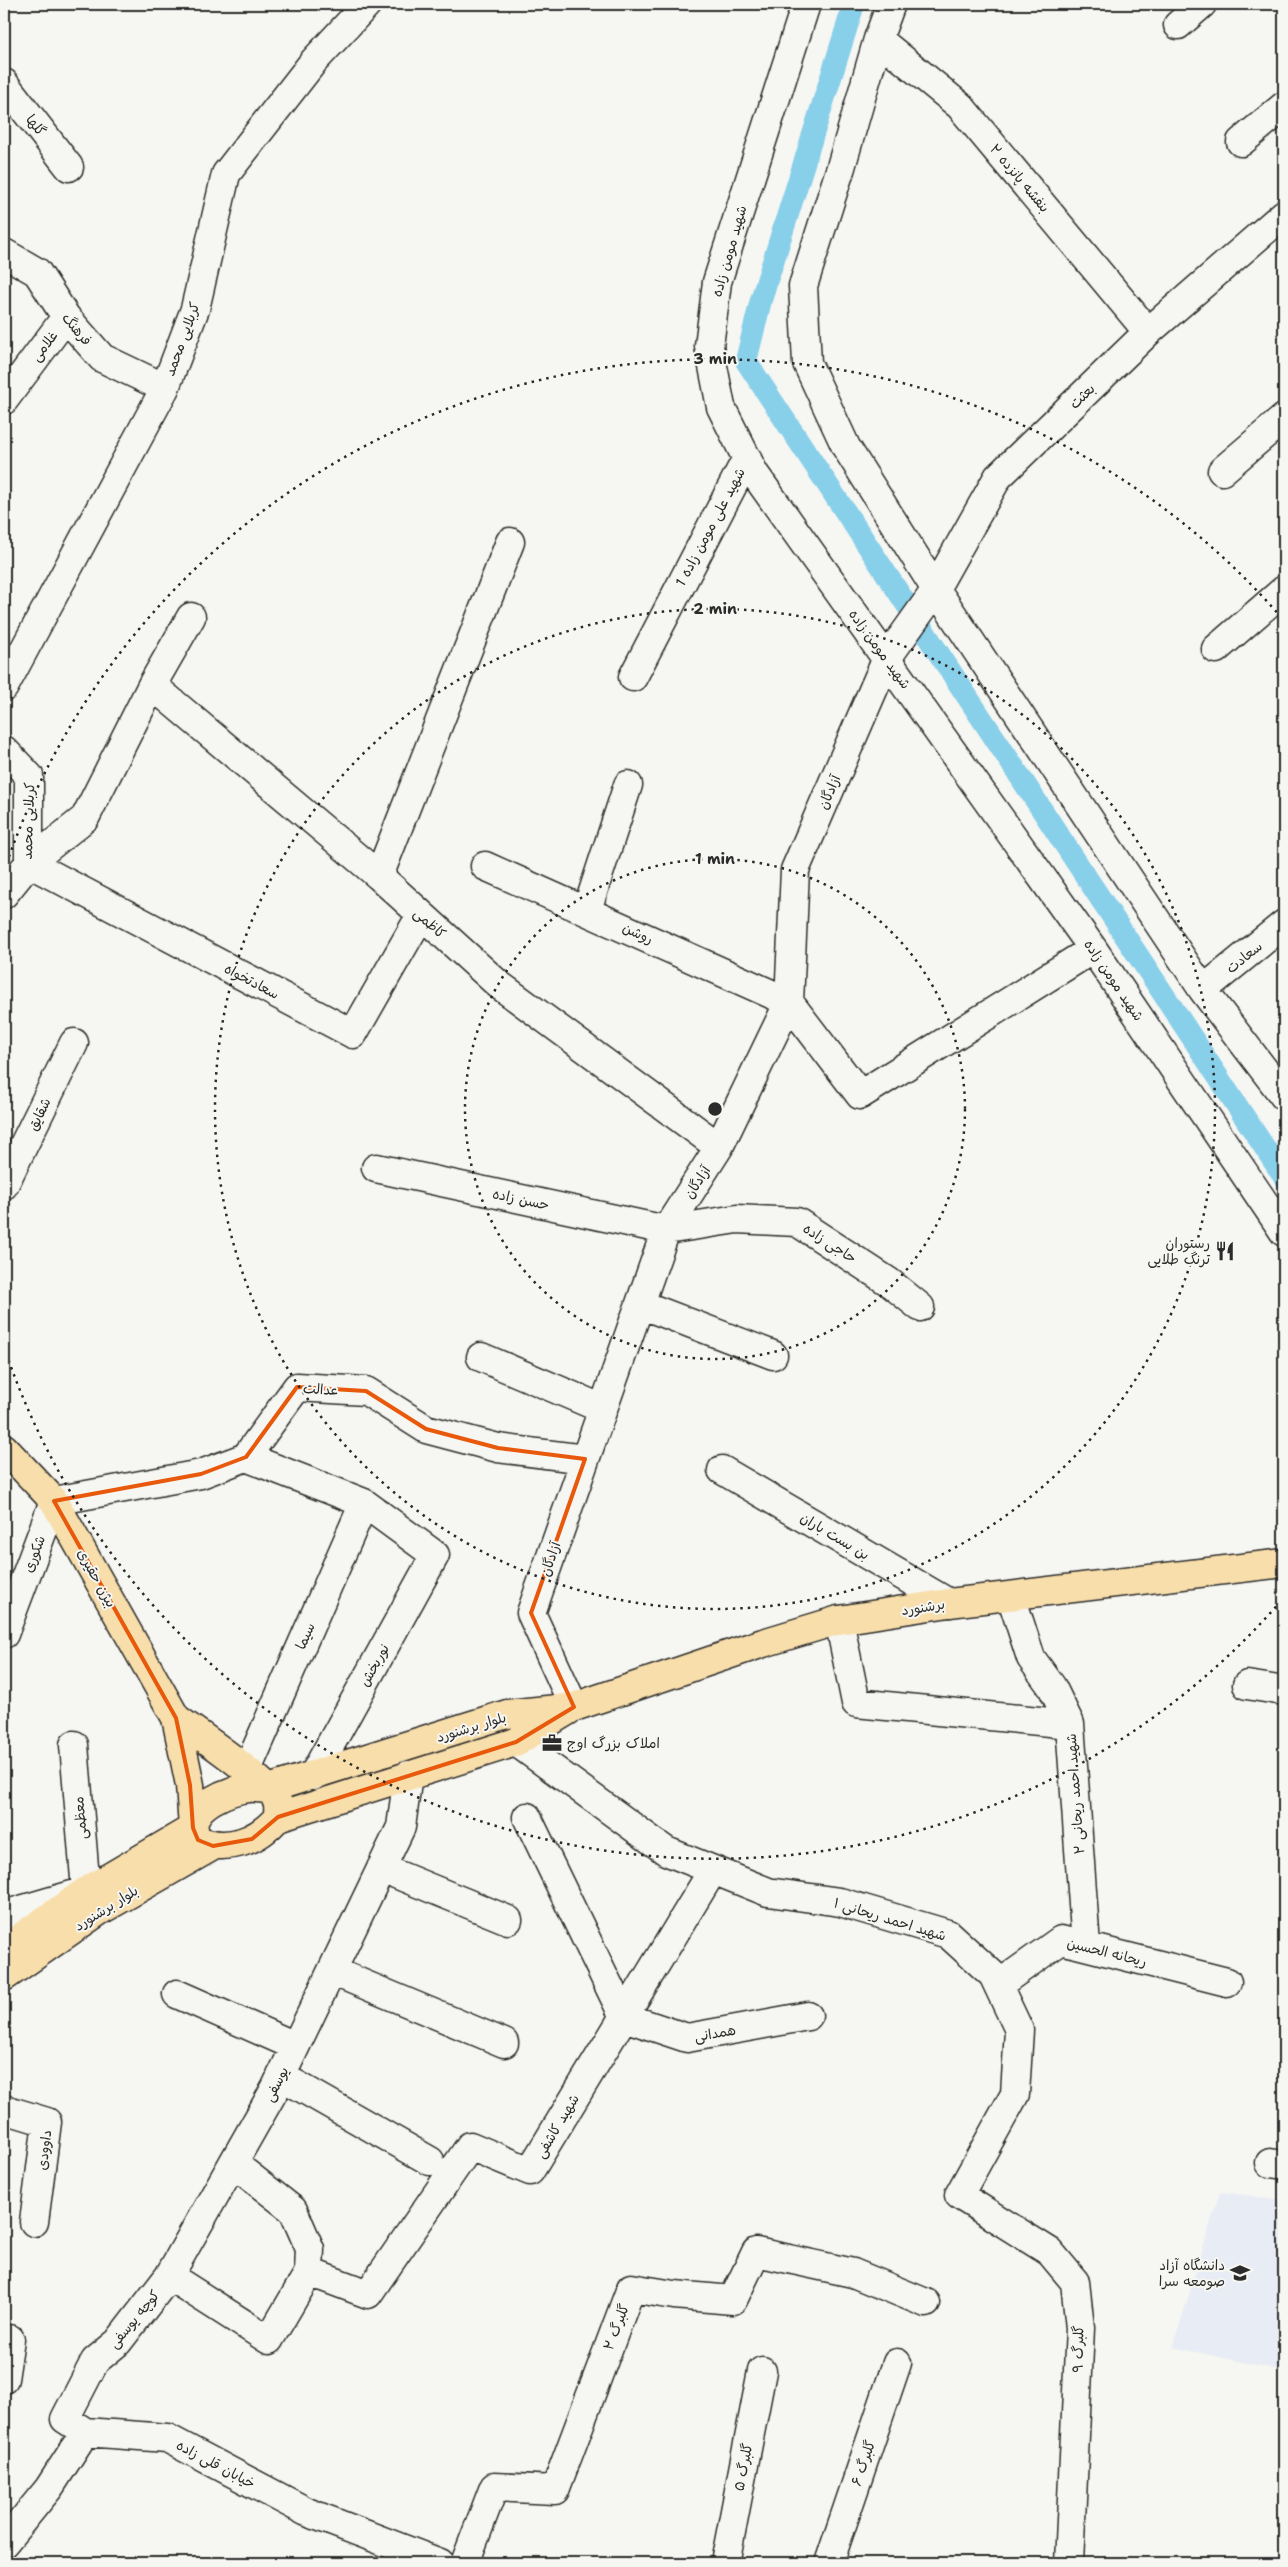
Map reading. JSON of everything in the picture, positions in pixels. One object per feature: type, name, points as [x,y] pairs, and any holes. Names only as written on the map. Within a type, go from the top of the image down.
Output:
[{"type":"main road","name":"بیژن حقیری","points":[[4,1448],[54,1501],[176,1718]]},
{"type":"main road","name":"برشنورد","points":[[574,1707],[763,1643],[839,1620],[948,1603],[1284,1563]]},
{"type":"main road","name":"بلوار برشنورد","points":[[278,1817],[516,1742],[574,1707]]},
{"type":"main road","name":"بلوار برشنورد","points":[[203,1837],[196,1816],[207,1803],[221,1796],[248,1788],[268,1789],[507,1714],[574,1707]]},
{"type":"main road","points":[[176,1718],[247,1770],[278,1801],[278,1817],[268,1829],[252,1839],[232,1845],[203,1837],[176,1718]]},
{"type":"main road","name":"بلوار برشنورد","points":[[4,1949],[86,1891],[203,1837]]},
{"type":"main road","name":"بلوار برشنورد","points":[[4,1977],[203,1837]]},
{"type":"street","name":"کربلایی محمد","points":[[4,687],[14,646],[165,388],[195,309],[226,174],[314,61],[367,4]]},
{"type":"street","name":"شهید مومن زاده","points":[[806,4],[716,292],[709,346],[721,407],[754,473],[1093,949],[1284,1232]]},
{"type":"street","points":[[891,4],[878,39],[841,167],[803,286],[807,362],[846,447],[935,588],[1203,990],[1284,1096]]},
{"type":"street","points":[[1178,25],[1202,4]]},
{"type":"street","name":"بنفشه پانزده ۲","points":[[878,39],[960,106],[1148,332]]},
{"type":"street","name":"گلها","points":[[4,83],[69,167]]},
{"type":"street","points":[[1241,142],[1284,106]]},
{"type":"street","name":"بعثت","points":[[903,636],[935,588],[998,477],[1148,332],[1284,214]]},
{"type":"street","name":"فرهنگ","points":[[4,253],[37,272],[66,317],[102,358],[165,388]]},
{"type":"street","name":"غلامی","points":[[4,400],[66,317]]},
{"type":"street","points":[[1222,470],[1284,418]]},
{"type":"street","name":"شهید علی مومن زاده 1","points":[[633,677],[747,458]]},
{"type":"street","points":[[379,876],[510,542]]},
{"type":"street","points":[[1216,649],[1284,590]]},
{"type":"street","points":[[29,863],[85,818],[152,685],[191,617]]},
{"type":"street","name":"آزادگان","points":[[574,1707],[531,1613],[666,1230],[719,1148],[789,1002],[795,870],[887,658],[903,636]]},
{"type":"street","name":"کاظمی","points":[[152,685],[379,876],[498,984],[719,1148]]},
{"type":"street","name":"کربلایی محمد","points":[[4,750],[30,776],[29,863],[4,894]]},
{"type":"street","points":[[587,910],[628,785]]},
{"type":"street","name":"سعادتخواه","points":[[29,863],[353,1034],[421,915]]},
{"type":"street","name":"روشن","points":[[485,866],[789,1002]]},
{"type":"street","name":"سعادت","points":[[1203,990],[1284,924]]},
{"type":"street","points":[[789,1002],[860,1095],[1093,949]]},
{"type":"street","name":"شقایق","points":[[4,1185],[74,1042]]},
{"type":"street","name":"حسن زاده","points":[[376,1168],[666,1230]]},
{"type":"street","name":"حاجی زاده","points":[[666,1230],[737,1219],[797,1222],[889,1282],[920,1307]]},
{"type":"street","points":[[640,1304],[773,1355]]},
{"type":"street","points":[[481,1357],[603,1409]]},
{"type":"street","name":"عدالت","points":[[246,1458],[297,1387],[366,1391],[426,1429],[498,1448],[585,1459]]},
{"type":"street","points":[[54,1501],[200,1474],[246,1458],[364,1503]]},
{"type":"street","name":"بن بست باران","points":[[722,1470],[948,1603]]},
{"type":"street","name":"شکوری","points":[[4,1634],[54,1501]]},
{"type":"street","name":"نوربخش","points":[[313,1776],[435,1555],[364,1503]]},
{"type":"street","name":"سیما","points":[[247,1770],[364,1503]]},
{"type":"street","name":"شهید احمد ریحانی ۲","points":[[1011,1596],[1031,1658],[1052,1687],[1070,1724],[1086,1946]]},
{"type":"street","points":[[839,1620],[856,1703],[1070,1724]]},
{"type":"street","points":[[1247,1685],[1284,1692]]},
{"type":"street","name":"شهید احمد ریحانی ۱","points":[[516,1742],[666,1850],[768,1892],[840,1902],[948,1934],[994,1975],[1019,2030],[1014,2094],[958,2195]]},
{"type":"street","name":"معظمی","points":[[74,1745],[86,1891]]},
{"type":"street","name":"یوسفی","points":[[169,2276],[281,2076],[401,1827],[408,1776]]},
{"type":"street","points":[[528,1817],[624,2017]]},
{"type":"street","points":[[381,1868],[508,1920]]},
{"type":"street","name":"شهید کاشفی","points":[[309,2272],[368,2294],[470,2146],[530,2171],[713,1870]]},
{"type":"street","points":[[4,1915],[86,1891]]},
{"type":"street","name":"ریحانه الحسین","points":[[998,1985],[1062,1940],[1227,1982]]},
{"type":"street","points":[[332,1971],[504,2044]]},
{"type":"street","points":[[177,1994],[296,2046]]},
{"type":"street","name":"همدانی","points":[[624,2017],[687,2038],[808,2016]]},
{"type":"street","points":[[281,2076],[430,2161]]},
{"type":"street","name":"داوودی","points":[[4,2110],[47,2122],[34,2222]]},
{"type":"street","points":[[169,2276],[269,2340],[309,2272],[310,2249],[293,2210],[233,2163]]},
{"type":"street","name":"گلبرگ ۹","points":[[958,2195],[1050,2252],[1075,2282],[1080,2328],[1069,2563]]},
{"type":"street","name":"گلبرگ ۲","points":[[465,2563],[494,2488],[555,2490],[631,2288],[674,2295],[733,2300],[756,2252],[853,2273],[926,2303]]},
{"type":"street","name":"کوچه یوسفی","points":[[85,2432],[65,2419],[95,2361],[118,2342],[169,2276]]},
{"type":"street","points":[[4,2379],[10,2340]]},
{"type":"street","name":"گلبرگ ۶","points":[[829,2563],[897,2363]]},
{"type":"street","name":"گلبرگ ۵","points":[[724,2563],[762,2371]]},
{"type":"street","points":[[4,2543],[49,2488],[85,2432]]},
{"type":"street","name":"خیابان قلی زاده","points":[[85,2432],[167,2438],[307,2512],[428,2561]]},
{"type":"street","points":[[4,2557],[11,2563]]},
{"type":"highlighted area","points":[[297,1387],[366,1391],[426,1429],[498,1448],[585,1459],[531,1613],[574,1707],[516,1742],[278,1817],[252,1839],[213,1846],[198,1840],[193,1828],[190,1785],[176,1718],[54,1501],[201,1474],[246,1457]]},
{"type":"shaded area","name":"دانشگاه آزاد صومعه سرا","points":[[1220,2192],[1284,2200],[1284,2371],[1173,2347]]},
{"type":"waterway","points":[[854,4],[761,300],[746,361],[1284,1177]]},
{"type":"place","name":"رستوران ترنگ طلایی","points":[[1225,1251]]},
{"type":"place","name":"املاک بزرگ اوج","points":[[552,1743]]},
{"type":"place","name":"دانشگاه آزاد صومعه سرا","points":[[1240,2273]]}]
